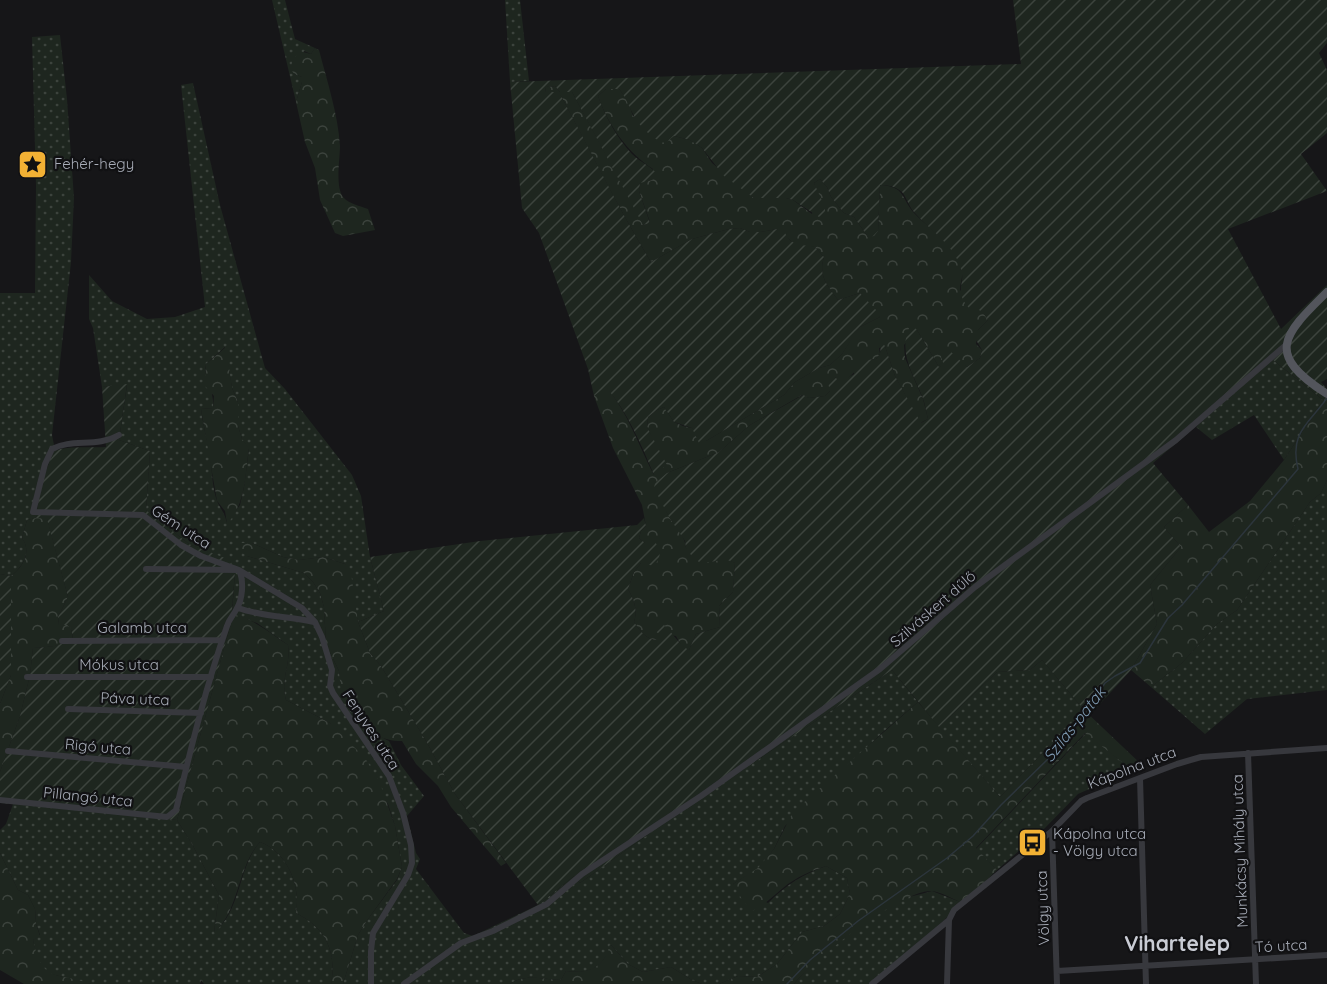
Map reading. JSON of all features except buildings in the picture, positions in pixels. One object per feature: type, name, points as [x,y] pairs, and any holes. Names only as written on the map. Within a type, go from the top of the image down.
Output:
[{"type":"main road","points":[[1326,393],[1293,368],[1287,354],[1287,344],[1296,324],[1327,292]]},
{"type":"street","name":"Szilváskert dűlő","points":[[404,984],[461,943],[493,931],[547,904],[582,874],[700,796],[880,669],[975,587],[1176,440],[1287,344]]},
{"type":"street","name":"Gém utca","points":[[118,435],[111,440],[52,449],[45,464],[33,512],[143,515],[166,535],[191,551],[238,570]]},
{"type":"street","points":[[146,569],[238,570],[242,581],[242,595],[238,608],[228,620],[186,766]]},
{"type":"street","name":"Fenyves utca","points":[[238,570],[302,608],[315,622],[332,670],[330,686],[333,693],[388,776],[410,836],[412,863],[408,875],[373,933],[370,984]]},
{"type":"street","points":[[238,608],[258,614],[295,617],[315,622]]},
{"type":"street","name":"Galamb utca","points":[[62,641],[222,640]]},
{"type":"street","name":"Mókus utca","points":[[27,677],[211,677]]},
{"type":"street","name":"Páva utca","points":[[68,709],[201,713]]},
{"type":"street","name":"Kápolna utca","points":[[872,984],[949,920],[954,910],[1052,831],[1082,801],[1188,760],[1217,755],[1327,748]]},
{"type":"street","name":"Rigó utca","points":[[8,752],[186,766]]},
{"type":"street","name":"Munkácsy Mihály utca","points":[[1248,753],[1256,984]]},
{"type":"street","name":"Pillangó utca","points":[[0,800],[167,817],[176,810],[186,766]]},
{"type":"street","points":[[1140,778],[1146,984]]},
{"type":"street","name":"Völgy utca","points":[[1052,831],[1057,984]]},
{"type":"street","points":[[947,984],[949,920]]},
{"type":"street","name":"Tó utca","points":[[1057,971],[1327,955]]},
{"type":"green space","points":[[272,0],[285,0],[295,39],[315,48],[311,54],[304,51],[294,74],[302,77],[296,102]]},
{"type":"green space","points":[[505,0],[520,0],[529,81],[510,82]]},
{"type":"green space","points":[[1013,0],[1327,0],[1327,43],[1319,53],[1327,70],[1327,133],[1301,154],[1327,191],[1228,229],[1281,329],[1327,285],[1327,379],[1321,382],[1327,389],[1327,403],[1273,360],[1153,463],[1188,505],[1164,527],[1181,547],[1150,585],[1157,624],[1131,670],[1089,716],[1042,660],[1030,670],[997,672],[939,727],[892,670],[677,814],[580,883],[574,876],[538,905],[455,794],[381,666],[370,653],[358,622],[384,611],[370,557],[480,541],[637,525],[644,518],[646,526],[639,538],[645,543],[655,542],[660,554],[654,566],[641,563],[634,572],[628,589],[635,605],[634,622],[647,637],[659,640],[659,634],[654,630],[655,625],[660,622],[689,650],[696,634],[720,627],[719,606],[733,592],[735,563],[725,559],[699,562],[691,555],[654,488],[655,483],[667,473],[719,452],[750,425],[803,395],[809,398],[825,396],[830,391],[828,383],[831,377],[835,377],[840,382],[854,374],[854,368],[860,357],[867,360],[876,359],[880,354],[881,342],[885,346],[895,376],[921,423],[928,419],[923,399],[907,361],[905,343],[911,324],[939,367],[944,365],[941,357],[942,350],[948,349],[967,367],[980,358],[982,350],[973,335],[988,320],[981,311],[969,308],[964,302],[961,292],[961,269],[953,252],[914,212],[904,194],[897,188],[880,185],[878,231],[874,236],[868,237],[854,217],[844,213],[820,179],[814,183],[825,207],[825,215],[819,217],[793,200],[754,198],[724,176],[702,148],[690,140],[674,136],[665,143],[651,135],[635,118],[619,89],[606,89],[598,96],[621,141],[632,154],[658,175],[652,180],[640,183],[639,191],[650,223],[643,225],[572,92],[560,92],[555,86],[546,87],[545,92],[555,92],[561,96],[651,262],[692,239],[729,229],[740,228],[750,232],[760,232],[777,229],[785,233],[794,243],[815,247],[824,257],[823,275],[838,300],[860,293],[880,317],[860,327],[842,354],[830,365],[819,368],[795,382],[784,395],[706,441],[699,443],[692,428],[674,422],[664,407],[657,410],[648,417],[647,427],[667,465],[654,475],[633,429],[614,397],[606,387],[594,396],[588,369],[539,233],[522,208],[510,82],[1021,64]]},
{"type":"green space","points":[[60,35],[74,198],[71,262],[52,435],[54,445],[58,450],[45,472],[36,518],[27,520],[22,538],[26,548],[25,558],[11,576],[0,574],[0,293],[35,293],[36,186],[32,37]]},
{"type":"green space","points":[[315,48],[319,50],[337,122],[340,146],[339,186],[343,197],[348,201],[368,209],[375,230],[343,236],[335,233],[320,200],[315,168],[305,142],[296,102],[302,77],[294,74],[291,69],[292,62],[299,51],[311,54]]},
{"type":"green space","points":[[193,83],[220,205],[265,368],[285,389],[352,475],[361,496],[370,557],[384,611],[358,622],[345,564],[323,557],[299,560],[283,557],[252,543],[247,556],[304,573],[320,593],[324,607],[326,644],[339,671],[342,690],[349,696],[369,725],[381,737],[389,741],[401,765],[424,796],[407,816],[416,853],[420,859],[416,869],[464,933],[473,936],[538,905],[574,876],[580,883],[677,814],[892,670],[918,702],[883,732],[785,826],[774,849],[758,869],[733,884],[768,903],[795,881],[826,866],[847,878],[850,894],[840,914],[824,926],[802,932],[777,964],[757,977],[738,976],[719,984],[702,984],[671,967],[643,972],[628,964],[611,945],[600,964],[589,970],[566,971],[561,980],[528,978],[510,984],[343,984],[358,935],[397,880],[402,867],[395,826],[388,804],[330,723],[286,700],[284,685],[288,645],[257,623],[232,614],[235,571],[230,561],[189,544],[146,510],[150,451],[119,440],[127,385],[102,387],[93,328],[89,319],[89,275],[112,301],[147,319],[175,317],[205,307],[181,85]],"holes":[[[225,347],[232,388],[238,402],[238,426],[242,439],[249,449],[240,505],[227,523],[215,493],[201,409],[213,408],[206,376],[206,364]]]},
{"type":"green space","points":[[555,86],[560,92],[572,92],[644,225],[650,222],[639,191],[640,182],[652,180],[653,169],[619,137],[607,117],[598,96],[606,89],[619,89],[627,99],[633,116],[674,136],[690,140],[702,148],[712,163],[754,198],[786,198],[793,200],[812,214],[817,192],[814,183],[820,179],[844,213],[854,217],[868,237],[878,231],[880,185],[898,190],[914,213],[955,254],[962,271],[960,290],[983,312],[988,320],[978,330],[976,344],[982,350],[980,358],[967,367],[961,363],[939,367],[917,330],[904,345],[905,358],[923,399],[928,419],[920,423],[895,376],[885,346],[879,348],[880,354],[876,359],[866,362],[845,380],[840,383],[835,377],[830,391],[825,396],[809,398],[802,395],[750,425],[719,452],[667,473],[665,507],[683,537],[686,548],[711,562],[725,558],[735,563],[733,592],[719,606],[720,627],[696,634],[689,650],[682,647],[676,636],[659,633],[659,640],[647,637],[634,622],[635,605],[628,589],[634,572],[641,563],[645,543],[639,538],[646,526],[642,505],[613,448],[594,396],[606,386],[627,419],[654,475],[662,459],[647,427],[648,417],[657,410],[664,407],[674,422],[692,428],[706,441],[784,395],[795,382],[819,368],[830,365],[842,354],[860,327],[880,317],[860,293],[838,300],[823,275],[824,257],[815,247],[797,246],[777,229],[750,232],[740,228],[729,229],[692,239],[651,262],[561,96],[545,92],[546,87]]},
{"type":"green space","points":[[226,347],[232,388],[238,402],[238,426],[242,439],[249,448],[241,498],[227,524],[225,511],[217,501],[201,409],[213,408],[214,396],[205,386],[206,364]]},
{"type":"green space","points":[[1273,360],[1323,400],[1284,460],[1254,415],[1212,440],[1196,427],[1233,393]]},
{"type":"green space","points":[[127,384],[119,440],[150,451],[146,510],[189,544],[230,560],[235,571],[231,623],[177,820],[0,803],[0,772],[20,716],[30,675],[33,648],[59,645],[73,638],[71,628],[67,625],[59,625],[58,617],[68,597],[47,519],[36,518],[46,471],[58,450],[106,447],[102,387]]},
{"type":"green space","points":[[1323,400],[1327,403],[1327,480],[1321,493],[1310,502],[1237,610],[1217,624],[1182,663],[1151,687],[1131,670],[1157,624],[1150,585],[1181,547],[1164,527],[1188,505],[1209,532],[1250,501],[1284,460]]},
{"type":"green space","points":[[1327,480],[1327,690],[1247,699],[1205,734],[1151,687],[1182,663],[1217,624],[1237,610],[1310,502],[1321,493]]},
{"type":"green space","points":[[47,518],[68,597],[58,617],[59,625],[67,624],[71,628],[73,639],[59,645],[33,648],[30,675],[20,716],[0,772],[0,704],[11,675],[11,576],[25,559],[26,549],[22,538],[27,520]]},
{"type":"green space","points":[[239,543],[252,543],[283,557],[299,560],[323,557],[345,564],[351,573],[358,622],[370,653],[381,666],[455,794],[506,863],[501,866],[451,807],[438,786],[416,764],[402,741],[388,740],[379,736],[366,723],[350,698],[341,691],[339,671],[326,644],[324,607],[320,593],[313,582],[304,573],[247,556],[240,551]]},
{"type":"green space","points":[[0,574],[11,576],[11,675],[0,704]]},
{"type":"green space","points":[[232,614],[255,623],[288,645],[284,685],[286,700],[330,723],[365,758],[380,783],[395,826],[402,867],[397,879],[358,935],[343,984],[331,984],[332,962],[327,942],[322,934],[315,926],[296,913],[294,881],[285,861],[278,853],[260,842],[252,852],[229,913],[214,933],[219,895],[177,820]]},
{"type":"green space","points":[[1042,660],[1084,710],[1000,797],[939,727],[997,672],[1030,670]]},
{"type":"green space","points":[[918,702],[1000,797],[1084,710],[1142,765],[1132,770],[1085,733],[976,848],[997,870],[963,903],[932,891],[918,893],[900,901],[859,928],[819,959],[794,984],[719,984],[738,976],[757,977],[777,964],[802,932],[824,926],[840,914],[850,894],[847,878],[826,866],[793,881],[752,911],[733,884],[758,868],[774,849],[793,812]]},
{"type":"green space","points":[[1086,733],[1132,770],[1078,794],[1045,828],[997,870],[976,849]]},
{"type":"green space","points":[[13,804],[177,820],[219,895],[214,932],[223,923],[235,901],[247,863],[253,852],[260,842],[270,847],[285,861],[294,881],[296,913],[315,926],[327,942],[332,962],[331,984],[204,984],[201,980],[200,984],[91,984],[47,973],[37,959],[33,940],[40,935],[36,924],[35,909],[28,895],[18,890],[0,853],[0,830],[6,824]]},
{"type":"green space","points":[[0,853],[18,890],[28,895],[35,909],[40,936],[33,940],[41,964],[52,974],[91,984],[24,984],[0,970]]},
{"type":"green space","points":[[932,891],[963,903],[873,984],[794,984],[832,947],[880,912],[909,897]]},
{"type":"green space","points":[[610,944],[628,964],[643,972],[671,967],[702,984],[510,984],[528,978],[561,980],[566,971],[574,972],[594,968],[604,959]]},
{"type":"waterway","name":"Szilas-patak","points":[[787,984],[810,960],[858,921],[947,858],[973,836],[1048,759],[1079,722],[1105,683],[1140,663],[1168,618],[1182,605],[1298,469],[1296,456],[1298,437],[1327,398]]},
{"type":"place","name":"Fehér-hegy","points":[[33,164]]},
{"type":"place","name":"Kápolna utca - Völgy utca","points":[[1032,843]]},
{"type":"district","name":"Vihartelep","points":[[1177,944]]}]
